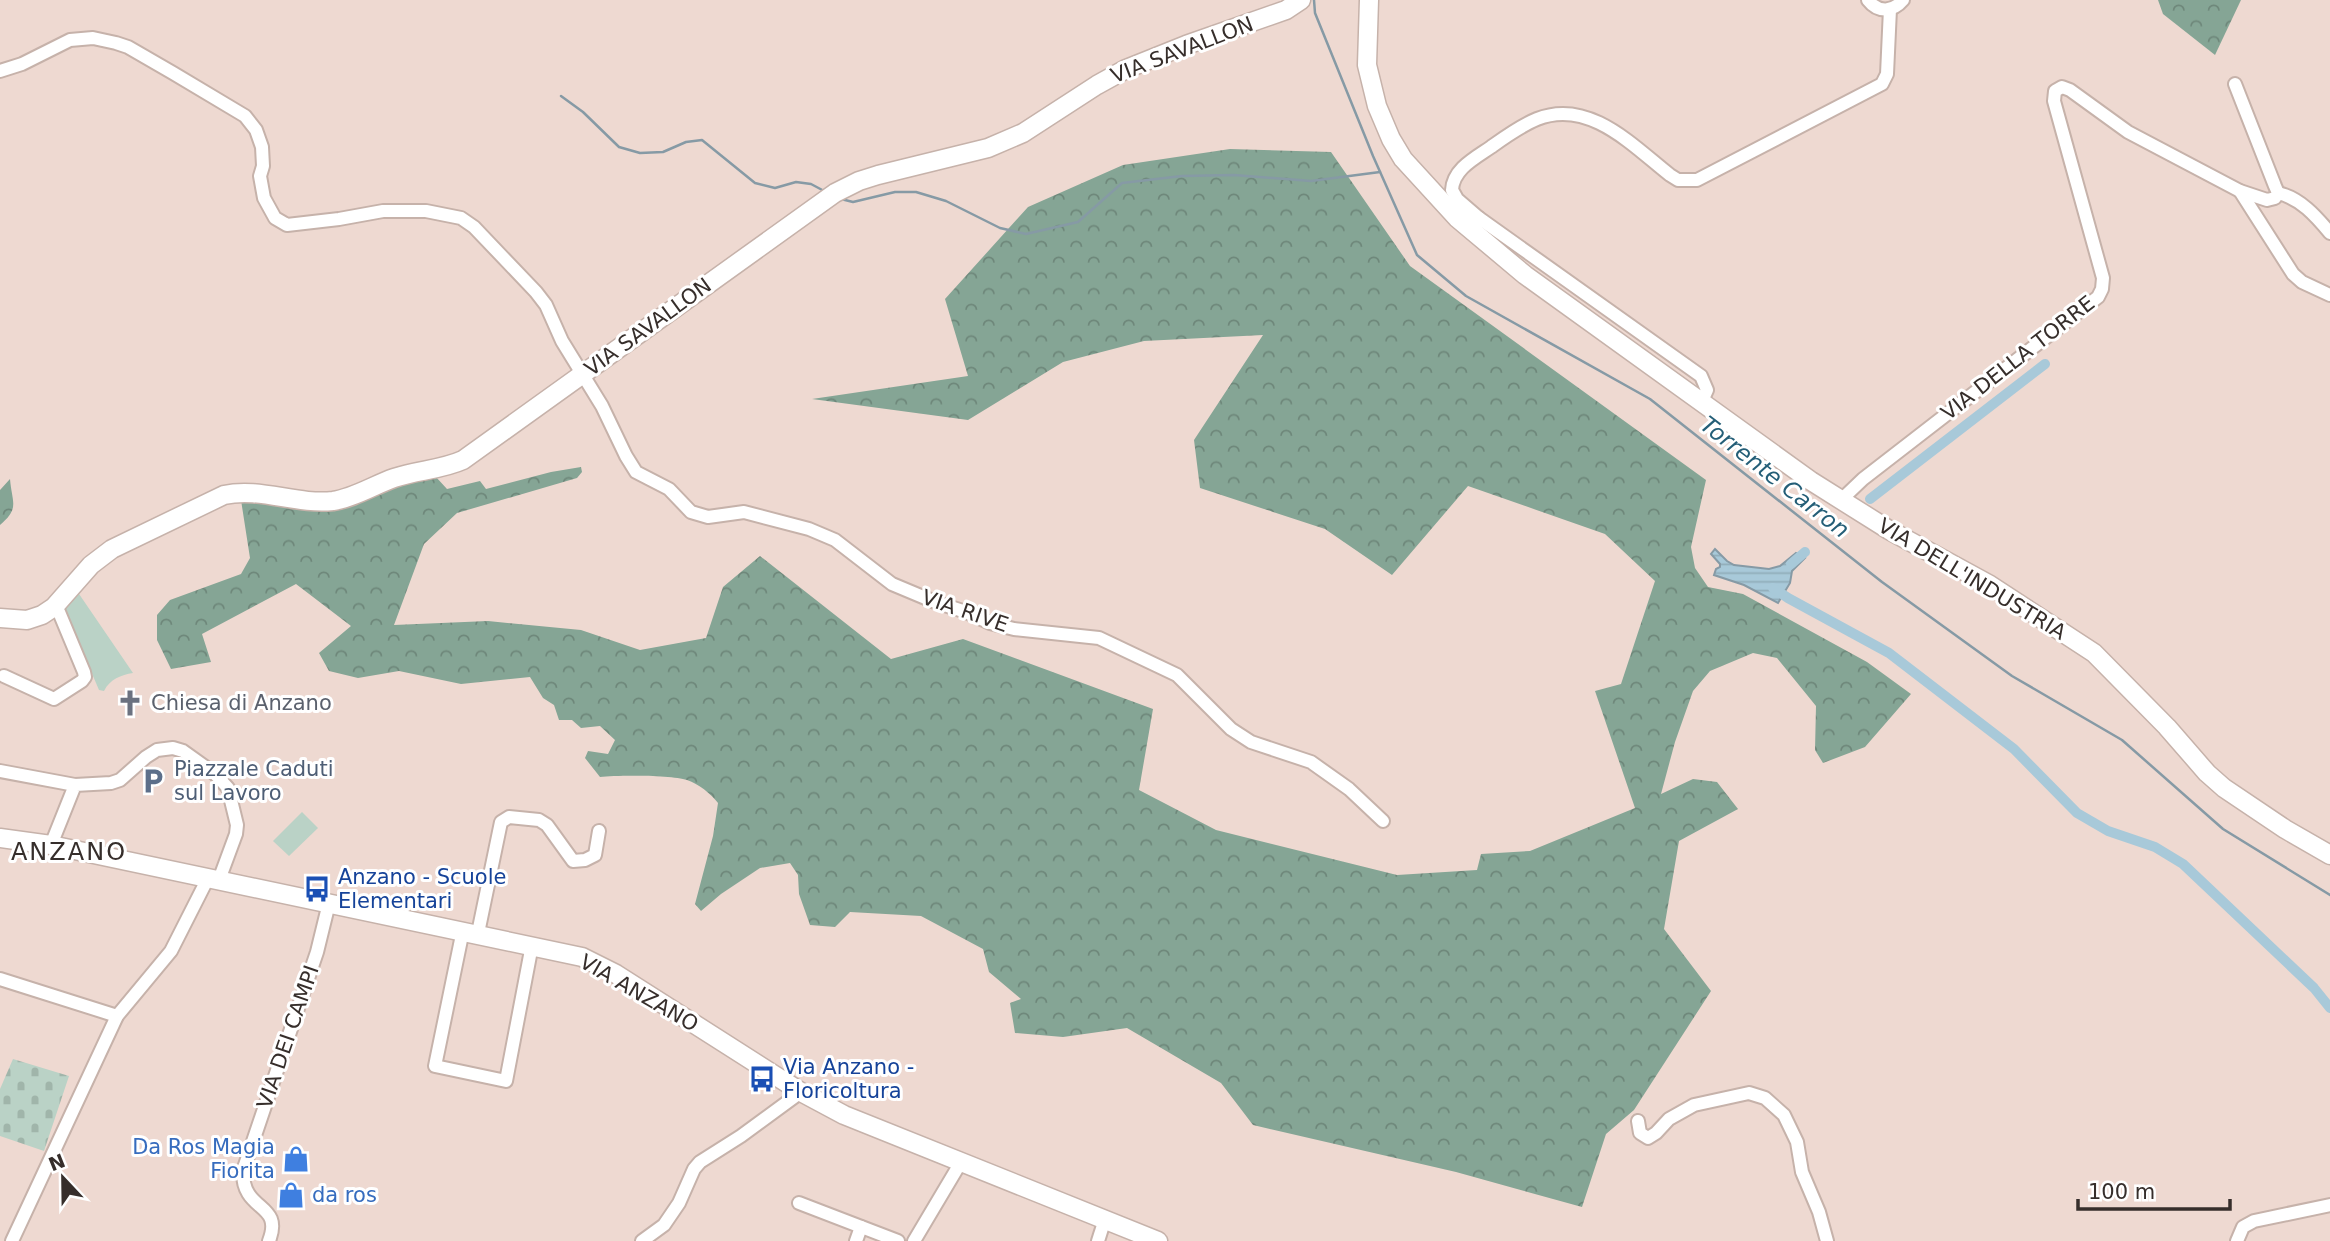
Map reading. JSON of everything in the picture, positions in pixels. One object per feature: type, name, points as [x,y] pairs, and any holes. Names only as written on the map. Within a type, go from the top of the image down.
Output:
[{"type":"main road","name":"VIA DELL'INDUSTRIA","points":[[1369,0],[1367,65],[1377,106],[1403,159],[1450,211],[1475,224],[1525,275],[1811,481],[1889,530],[1990,585],[2094,653],[2224,788],[2330,855]]},
{"type":"main road","name":"VIA SAVALLON","points":[[0,618],[27,620],[42,615],[54,607],[90,565],[111,549],[207,501],[236,492],[332,500],[351,496],[396,478],[449,466],[463,460],[831,196],[859,181],[878,175],[988,148],[1023,133],[1126,69],[1195,41],[1280,13],[1299,2]]},
{"type":"main road","name":"VIA ANZANO","points":[[0,838],[51,845],[582,957],[801,1092],[844,1115],[1158,1241]]},
{"type":"street","points":[[1868,0],[1878,8],[1891,9],[1903,0]]},
{"type":"street","points":[[1475,224],[1452,190],[1455,178],[1471,161],[1538,118],[1553,114],[1581,116],[1611,128],[1678,180],[1697,180],[1882,84],[1887,74],[1891,9]]},
{"type":"street","name":"VIA RIVE","points":[[0,71],[22,64],[70,40],[93,38],[128,47],[245,116],[256,130],[262,147],[261,186],[275,218],[287,225],[383,211],[426,211],[461,218],[474,227],[546,305],[562,341],[602,406],[636,472],[668,489],[691,512],[708,517],[744,512],[809,529],[843,545],[892,584],[990,623],[1014,629],[1099,638],[1177,675],[1231,729],[1251,742],[1311,762],[1349,789],[1383,821]]},
{"type":"street","points":[[2235,84],[2278,194],[2288,195],[2308,209],[2330,233]]},
{"type":"street","name":"VIA DELLA TORRE","points":[[1841,500],[1863,479],[2098,297],[2102,289],[2102,278],[2054,101],[2055,91],[2062,87],[2070,90],[2127,132],[2240,191],[2267,200],[2278,194]]},
{"type":"street","points":[[2240,191],[2293,274],[2302,282],[2330,295]]},
{"type":"street","points":[[4,676],[54,699],[85,677],[59,612],[54,607]]},
{"type":"street","points":[[0,771],[75,785],[111,783],[120,780],[157,750],[173,748],[183,751],[215,774],[228,788],[237,824],[236,834],[213,879],[171,951],[117,1016],[12,1241]]},
{"type":"street","points":[[51,845],[75,785]]},
{"type":"street","points":[[532,945],[506,1081],[435,1066],[501,822],[509,817],[540,820],[547,825],[573,862],[595,855],[599,831]]},
{"type":"street","name":"VIA DEI CAMPI","points":[[269,1241],[274,1225],[273,1218],[249,1196],[243,1182],[243,1171],[317,952],[329,903]]},
{"type":"street","points":[[0,979],[117,1016]]},
{"type":"street","points":[[642,1241],[664,1225],[679,1203],[694,1169],[700,1162],[801,1092]]},
{"type":"street","points":[[1638,1121],[1640,1133],[1648,1138],[1669,1119],[1694,1105],[1749,1093],[1765,1098],[1784,1115],[1797,1142],[1802,1172],[1819,1212],[1827,1241]]},
{"type":"street","points":[[914,1241],[961,1162]]},
{"type":"street","points":[[799,1203],[898,1241]]},
{"type":"street","points":[[2237,1241],[2243,1227],[2254,1221],[2330,1205]]},
{"type":"street","points":[[1098,1241],[1105,1219]]},
{"type":"street","points":[[856,1241],[861,1227]]},
{"type":"green space","points":[[2158,0],[2241,0],[2215,55],[2163,14]]},
{"type":"green space","points":[[1230,149],[1331,152],[1410,266],[1706,480],[1691,547],[1695,568],[1708,587],[1743,594],[1867,662],[1911,694],[1865,747],[1823,763],[1815,750],[1816,706],[1777,658],[1753,653],[1710,671],[1693,691],[1661,794],[1693,779],[1717,782],[1738,809],[1679,841],[1664,929],[1711,991],[1634,1110],[1606,1134],[1582,1207],[1456,1172],[1253,1125],[1221,1083],[1127,1028],[1063,1037],[1015,1033],[1010,1003],[1021,999],[989,972],[983,949],[921,916],[850,912],[835,927],[810,925],[799,894],[798,875],[790,863],[760,868],[701,911],[695,904],[713,836],[718,803],[700,786],[680,778],[600,777],[585,758],[588,751],[608,754],[615,740],[600,726],[581,728],[572,720],[559,720],[554,705],[543,698],[530,677],[461,684],[399,671],[358,678],[329,671],[319,653],[351,626],[296,584],[202,634],[211,662],[171,669],[157,640],[157,615],[170,600],[241,574],[250,558],[241,500],[392,487],[436,477],[447,489],[480,481],[486,489],[581,467],[582,472],[577,478],[457,513],[424,544],[394,625],[488,621],[581,630],[640,650],[706,638],[723,587],[760,556],[891,659],[963,639],[1153,709],[1139,790],[1216,830],[1397,875],[1477,870],[1481,854],[1530,851],[1635,808],[1595,691],[1621,684],[1655,581],[1605,534],[1468,486],[1392,575],[1325,529],[1200,488],[1194,440],[1263,335],[1144,341],[1063,362],[968,420],[812,399],[968,376],[945,299],[1028,207],[1123,165]]},
{"type":"green space","points":[[10,479],[12,509],[0,525],[0,490]]},
{"type":"green space","points":[[77,591],[133,673],[116,678],[104,691],[99,690],[64,608]]},
{"type":"green space","points":[[302,812],[318,828],[289,856],[273,841]]},
{"type":"green space","points":[[13,1059],[69,1076],[44,1151],[0,1136],[0,1089]]},
{"type":"water","points":[[1715,549],[1734,565],[1769,569],[1780,566],[1796,553],[1805,558],[1792,571],[1790,583],[1778,603],[1744,585],[1714,575],[1720,567],[1711,554]]},
{"type":"waterway","name":"Torrente Carron","points":[[1314,0],[1315,13],[1417,255],[1466,296],[1650,399],[1882,582],[2012,676],[2122,740],[2223,829],[2330,895]]},
{"type":"waterway","points":[[561,96],[583,112],[619,147],[640,153],[663,152],[686,142],[702,140],[755,183],[775,188],[796,182],[811,184],[826,192]]},
{"type":"waterway","points":[[841,199],[853,202],[895,192],[916,192],[946,201],[1000,228],[1026,234],[1078,222],[1122,183],[1182,176],[1234,175],[1311,181],[1380,172]]},
{"type":"waterway","points":[[1870,499],[2045,364]]},
{"type":"waterway","points":[[1791,564],[1805,552]]},
{"type":"waterway","points":[[1773,588],[1889,653],[2014,749],[2077,813],[2108,831],[2155,847],[2183,864],[2314,988],[2330,1008]]},
{"type":"place","name":"Chiesa di Anzano","points":[[130,703]]},
{"type":"place","name":"Piazzale Caduti sul Lavoro","points":[[153,781]]},
{"type":"place","name":"Anzano - Scuole Elementari","points":[[317,889]]},
{"type":"place","name":"Via Anzano - Floricoltura","points":[[762,1079]]},
{"type":"place","name":"Da Ros Magia Fiorita","points":[[296,1159]]},
{"type":"place","name":"da ros","points":[[291,1195]]},
{"type":"district","name":"ANZANO","points":[[69,852]]}]
